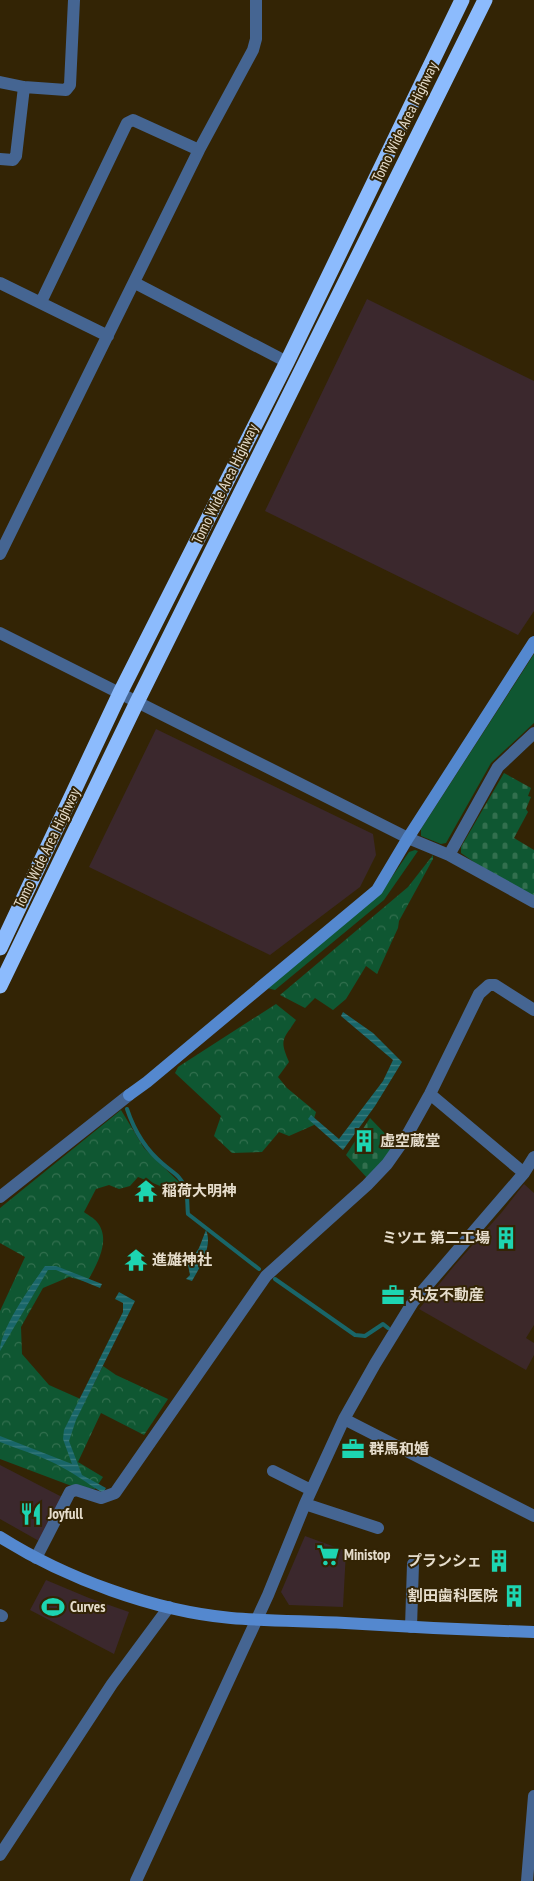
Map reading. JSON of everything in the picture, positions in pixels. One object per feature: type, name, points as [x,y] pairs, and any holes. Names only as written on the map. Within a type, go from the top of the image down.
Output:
[{"type":"highway","name":"Tomo Wide Area Highway","points":[[0,948],[120,693],[287,362],[462,0]]},
{"type":"highway","name":"Tomo Wide Area Highway","points":[[0,986],[137,702],[485,0]]},
{"type":"street","points":[[0,82],[24,87],[66,90],[70,85],[74,0]]},
{"type":"street","points":[[0,554],[199,150],[253,50],[256,39],[256,0]]},
{"type":"street","points":[[0,159],[13,160],[16,156],[24,87]]},
{"type":"street","points":[[41,302],[126,123],[133,120],[199,150]]},
{"type":"street","points":[[0,283],[108,336]]},
{"type":"street","points":[[135,283],[287,362]]},
{"type":"street","points":[[0,633],[408,838],[449,855],[534,902]]},
{"type":"street","points":[[0,1197],[147,1082],[377,890],[408,838],[534,642]]},
{"type":"street","points":[[449,855],[498,767],[534,733]]},
{"type":"street","points":[[36,1558],[70,1492],[76,1490],[101,1498],[115,1493],[261,1283],[281,1262],[367,1185],[387,1164],[406,1137],[430,1094],[479,994],[489,985],[495,985],[534,1010]]},
{"type":"street","points":[[430,1094],[524,1173]]},
{"type":"street","points":[[136,1881],[257,1618],[311,1490],[344,1419],[413,1302],[524,1173],[534,1157]]},
{"type":"street","points":[[344,1419],[534,1516]]},
{"type":"street","points":[[273,1471],[311,1490]]},
{"type":"street","points":[[305,1504],[378,1528]]},
{"type":"street","points":[[0,1537],[36,1558],[117,1592],[170,1607],[230,1618],[534,1632]]},
{"type":"street","points":[[411,1627],[414,1564]]},
{"type":"street","points":[[0,1855],[112,1684],[170,1607]]},
{"type":"street","points":[[527,1881],[534,1796]]},
{"type":"shaded area","points":[[367,299],[534,381],[534,611],[518,635],[265,511]]},
{"type":"shaded area","points":[[156,729],[373,834],[376,855],[360,887],[270,955],[89,867]]},
{"type":"shaded area","points":[[524,1184],[534,1193],[534,1325],[526,1338],[534,1343],[534,1355],[526,1370],[419,1309]]},
{"type":"shaded area","points":[[0,1465],[62,1497],[39,1541],[0,1519]]},
{"type":"shaded area","points":[[305,1536],[346,1551],[343,1607],[289,1605],[281,1592]]},
{"type":"shaded area","points":[[46,1580],[129,1612],[114,1654],[30,1610]]},
{"type":"green space","points":[[534,654],[534,723],[491,763],[446,843],[441,844],[421,836],[421,829]]},
{"type":"green space","points":[[504,773],[531,788],[528,796],[531,797],[526,809],[528,812],[514,838],[534,850],[534,897],[481,867],[461,853],[461,847]]},
{"type":"green space","points":[[418,851],[384,900],[275,990],[267,988],[380,894],[409,852]]},
{"type":"green space","points":[[433,855],[433,859],[399,921],[398,928],[377,974],[366,966],[346,999],[333,1010],[315,998],[305,1008],[280,995],[408,887]]},
{"type":"green space","points":[[276,1004],[296,1020],[283,1044],[289,1062],[278,1077],[287,1088],[316,1112],[314,1125],[289,1136],[279,1132],[262,1152],[232,1153],[214,1136],[221,1116],[175,1073],[178,1067]]},
{"type":"green space","points":[[121,1110],[144,1148],[182,1185],[180,1194],[138,1177],[130,1186],[119,1189],[109,1185],[96,1189],[84,1212],[97,1222],[103,1237],[101,1253],[91,1276],[87,1282],[69,1277],[43,1288],[21,1327],[22,1354],[49,1385],[85,1401],[103,1366],[116,1375],[168,1399],[144,1435],[101,1413],[78,1462],[103,1477],[95,1489],[69,1485],[0,1459],[0,1311],[25,1257],[0,1243],[0,1208]]},
{"type":"green space","points":[[370,1118],[396,1145],[369,1180],[346,1155]]},
{"type":"water","points":[[343,1012],[373,1033],[402,1062],[375,1106],[343,1150],[308,1119],[311,1115],[339,1139],[383,1081],[393,1060],[341,1016]]},
{"type":"water","points":[[206,1230],[208,1243],[205,1256],[192,1281],[186,1279],[190,1275],[188,1265],[199,1248]]},
{"type":"water","points":[[45,1266],[56,1266],[102,1284],[100,1288],[56,1270],[48,1270],[0,1351],[5,1331]]},
{"type":"water","points":[[119,1292],[135,1301],[76,1420],[69,1441],[82,1475],[106,1488],[103,1493],[56,1464],[0,1442],[0,1436],[72,1464],[63,1439],[64,1430],[123,1312],[123,1303],[115,1299]]},
{"type":"waterway","points":[[127,1109],[137,1132],[146,1146],[183,1183],[187,1193],[188,1214],[259,1269]]},
{"type":"waterway","points":[[275,1279],[355,1335],[365,1336],[383,1324],[388,1328]]},
{"type":"place","name":"虚空蔵堂","points":[[364,1141]]},
{"type":"place","name":"稲荷大明神","points":[[146,1191]]},
{"type":"place","name":"ミツエ 第二工場","points":[[506,1238]]},
{"type":"place","name":"進雄神社","points":[[136,1260]]},
{"type":"place","name":"丸友不動産","points":[[393,1295]]},
{"type":"place","name":"群馬和婚","points":[[353,1449]]},
{"type":"place","name":"Joyfull","points":[[31,1514]]},
{"type":"place","name":"Ministop","points":[[328,1555]]},
{"type":"place","name":"プランシェ","points":[[499,1561]]},
{"type":"place","name":"割田歯科医院","points":[[514,1596]]},
{"type":"place","name":"Curves","points":[[53,1607]]}]
